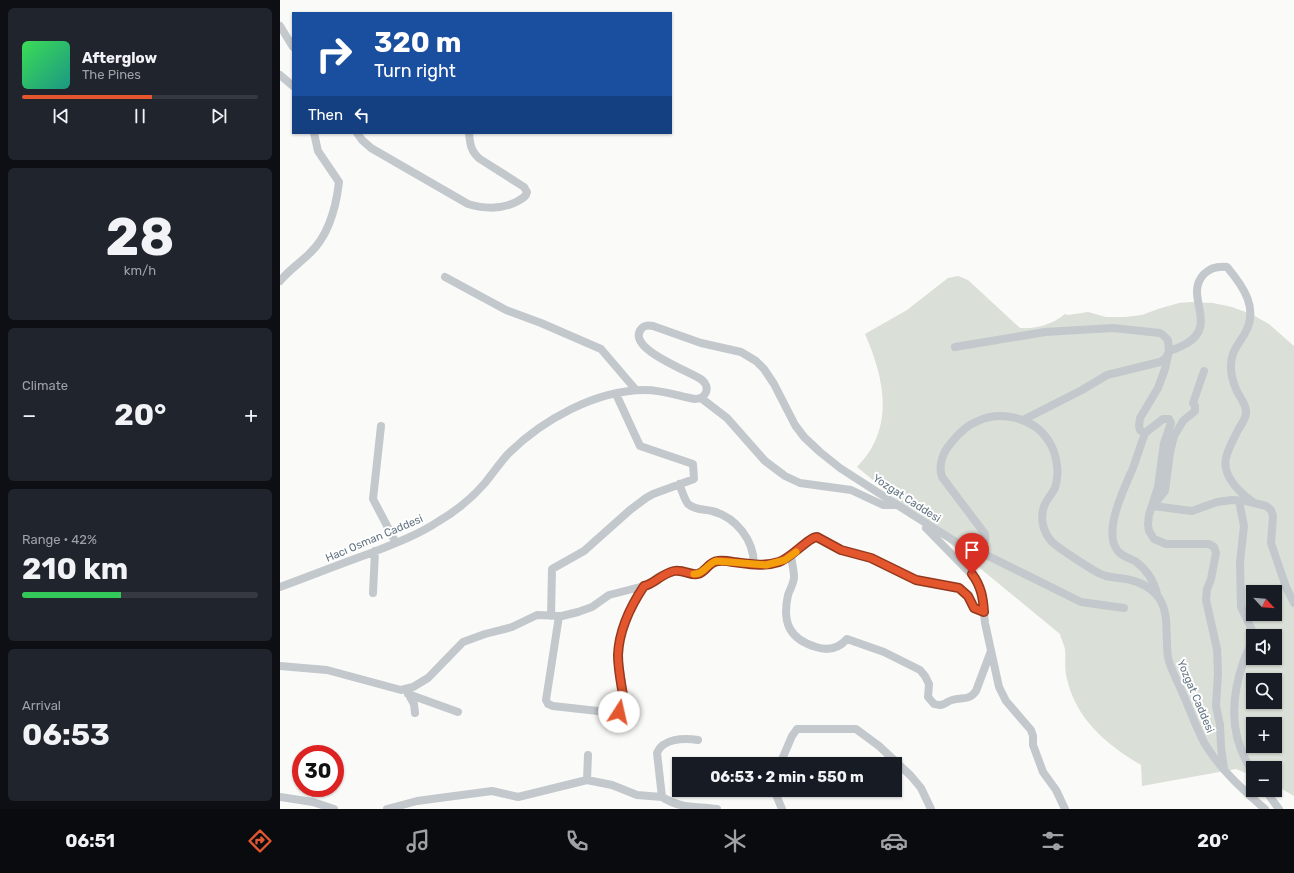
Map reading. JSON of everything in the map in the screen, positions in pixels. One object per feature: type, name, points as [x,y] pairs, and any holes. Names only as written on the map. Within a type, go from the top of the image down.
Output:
[{"type":"street","points":[[280,26],[292,45]]},
{"type":"street","points":[[280,76],[292,85]]},
{"type":"street","points":[[280,281],[292,268],[310,254],[320,242],[329,225],[337,200],[339,182],[318,151],[314,134]]},
{"type":"street","points":[[358,134],[371,148],[468,204],[481,208],[494,208],[512,204],[524,197],[527,192],[524,187],[474,154],[471,147],[469,134]]},
{"type":"street","points":[[1023,420],[1082,390],[1107,375],[1160,362],[1166,358],[1169,351],[1186,344],[1194,337],[1200,324],[1197,289],[1202,277],[1212,268],[1227,267],[1245,290],[1249,302],[1250,314],[1246,331],[1233,351],[1230,366],[1234,384],[1245,407],[1246,414],[1228,452],[1226,464],[1227,471],[1234,484],[1242,494],[1253,502]]},
{"type":"street","points":[[445,277],[506,310],[541,323],[601,349],[636,390]]},
{"type":"street","name":"Yozgat Caddesi","points":[[698,399],[707,390],[705,382],[665,361],[649,350],[639,339],[639,333],[642,328],[647,325],[653,326],[700,343],[741,352],[756,361],[764,369],[774,384],[791,419],[804,437],[840,468],[966,549],[976,550],[1081,602],[1124,608]]},
{"type":"street","points":[[954,347],[1045,332],[1113,328],[1160,333],[1168,340],[1169,351],[1165,369],[1158,388],[1139,422],[1140,430],[1145,433],[1163,419],[1169,419],[1171,423],[1164,443],[1160,478],[1153,506],[1149,515],[1148,524],[1150,533],[1154,539],[1166,544],[1209,544],[1214,547],[1216,553],[1211,579],[1207,589],[1206,600],[1217,649],[1218,673],[1216,706],[1220,725],[1220,747],[1224,770]]},
{"type":"street","points":[[1153,506],[1165,491],[1172,444],[1181,425],[1195,411],[1195,406],[1193,403],[1204,371]]},
{"type":"street","name":"Hacı Osman Caddesi","points":[[280,587],[376,551],[425,530],[460,506],[479,490],[507,456],[534,432],[576,406],[596,399],[636,390],[656,391],[698,399]]},
{"type":"street","points":[[616,394],[640,446],[693,464],[694,479],[646,498],[630,510],[584,551],[552,569],[555,616],[547,702],[553,706],[616,714],[623,707],[624,702],[618,657],[621,638],[628,616],[644,586]]},
{"type":"street","points":[[698,399],[727,418],[766,462],[785,476],[800,483],[850,490],[883,505],[897,505]]},
{"type":"street","points":[[976,550],[980,549],[984,544],[985,534],[943,480],[940,471],[942,457],[954,439],[976,421],[998,416],[1013,417],[1033,425],[1044,434],[1052,445],[1056,458],[1056,482],[1053,492],[1045,505],[1042,514],[1044,528],[1048,537],[1057,546],[1098,573],[1109,577],[1126,579],[1142,584],[1158,596]]},
{"type":"street","points":[[381,426],[373,500],[396,543]]},
{"type":"street","name":"Yozgat Caddesi","points":[[1145,433],[1136,460],[1118,503],[1113,523],[1113,537],[1117,548],[1122,555],[1135,561],[1146,571],[1153,583],[1164,609],[1168,658],[1200,735],[1212,755],[1224,770],[1265,809]]},
{"type":"street","points":[[679,484],[686,501],[690,505],[724,516],[745,534],[751,546],[754,565]]},
{"type":"street","points":[[1153,506],[1192,511],[1217,502],[1232,500],[1253,502],[1266,506],[1272,513],[1271,543],[1286,587],[1294,603]]},
{"type":"street","points":[[1240,501],[1244,526],[1240,562],[1241,608],[1252,629]]},
{"type":"street","points":[[916,517],[975,578],[982,594],[991,651],[1000,692],[1031,730],[1033,744],[1042,768],[1047,779],[1056,790],[1065,809]]},
{"type":"street","points":[[407,692],[428,678],[463,642],[485,634],[512,627],[537,615],[570,615],[585,610],[615,593],[648,585],[658,577],[673,571],[681,570],[693,574],[699,574],[716,561],[754,565],[771,564],[791,556],[811,539],[817,537],[841,550],[871,558],[916,580],[959,588],[968,596],[974,608],[984,612]]},
{"type":"street","points":[[373,593],[376,551]]},
{"type":"street","points":[[791,556],[794,579],[788,594],[786,619],[788,628],[794,635],[813,646],[823,649],[837,646],[847,639],[884,652],[923,673],[929,684],[928,697],[934,704],[944,705],[951,700],[964,700],[971,696],[976,691],[991,651]]},
{"type":"street","points":[[1246,657],[1241,669],[1234,698],[1234,715],[1240,749],[1247,761]]},
{"type":"street","points":[[280,667],[307,667],[327,670],[401,690],[458,712]]},
{"type":"street","points":[[407,692],[414,704],[415,713]]},
{"type":"street","points":[[783,757],[792,736],[798,729],[856,729],[891,757]]},
{"type":"street","points":[[662,797],[657,753],[658,750],[663,744],[674,740],[698,740]]},
{"type":"street","points":[[587,780],[588,755]]},
{"type":"street","points":[[902,768],[911,776],[923,792],[931,809]]},
{"type":"street","points":[[387,809],[417,801],[492,791],[518,797],[587,780],[612,786],[637,795],[662,797],[672,803],[682,806],[717,809]]},
{"type":"street","points":[[280,796],[313,802],[334,809]]},
{"type":"street","points":[[777,797],[782,809]]},
{"type":"street","points":[[1270,797],[1279,809]]},
{"type":"shaded area","points":[[958,276],[968,280],[1020,328],[1044,326],[1065,314],[1068,315],[1088,312],[1106,317],[1125,317],[1142,315],[1179,303],[1213,303],[1232,307],[1251,314],[1269,324],[1294,346],[1294,796],[1282,789],[1282,761],[1246,761],[1246,773],[1236,769],[1142,786],[1141,765],[1105,740],[1085,719],[1071,693],[1065,668],[1065,649],[1060,634],[857,467],[869,452],[877,436],[882,420],[883,403],[878,369],[865,334],[907,310],[948,278]]},
{"type":"slow traffic","points":[[694,574],[699,574],[712,562],[720,560],[754,565],[766,565],[785,560],[796,552]]},
{"type":"route","points":[[619,712],[623,707],[624,702],[618,657],[624,627],[632,606],[644,586],[648,585],[664,574],[681,570],[693,574],[699,574],[712,562],[720,560],[754,565],[771,564],[785,560],[811,539],[817,537],[841,550],[871,558],[916,580],[959,588],[966,593],[974,608],[984,612],[982,594],[978,583],[972,574]]}]
